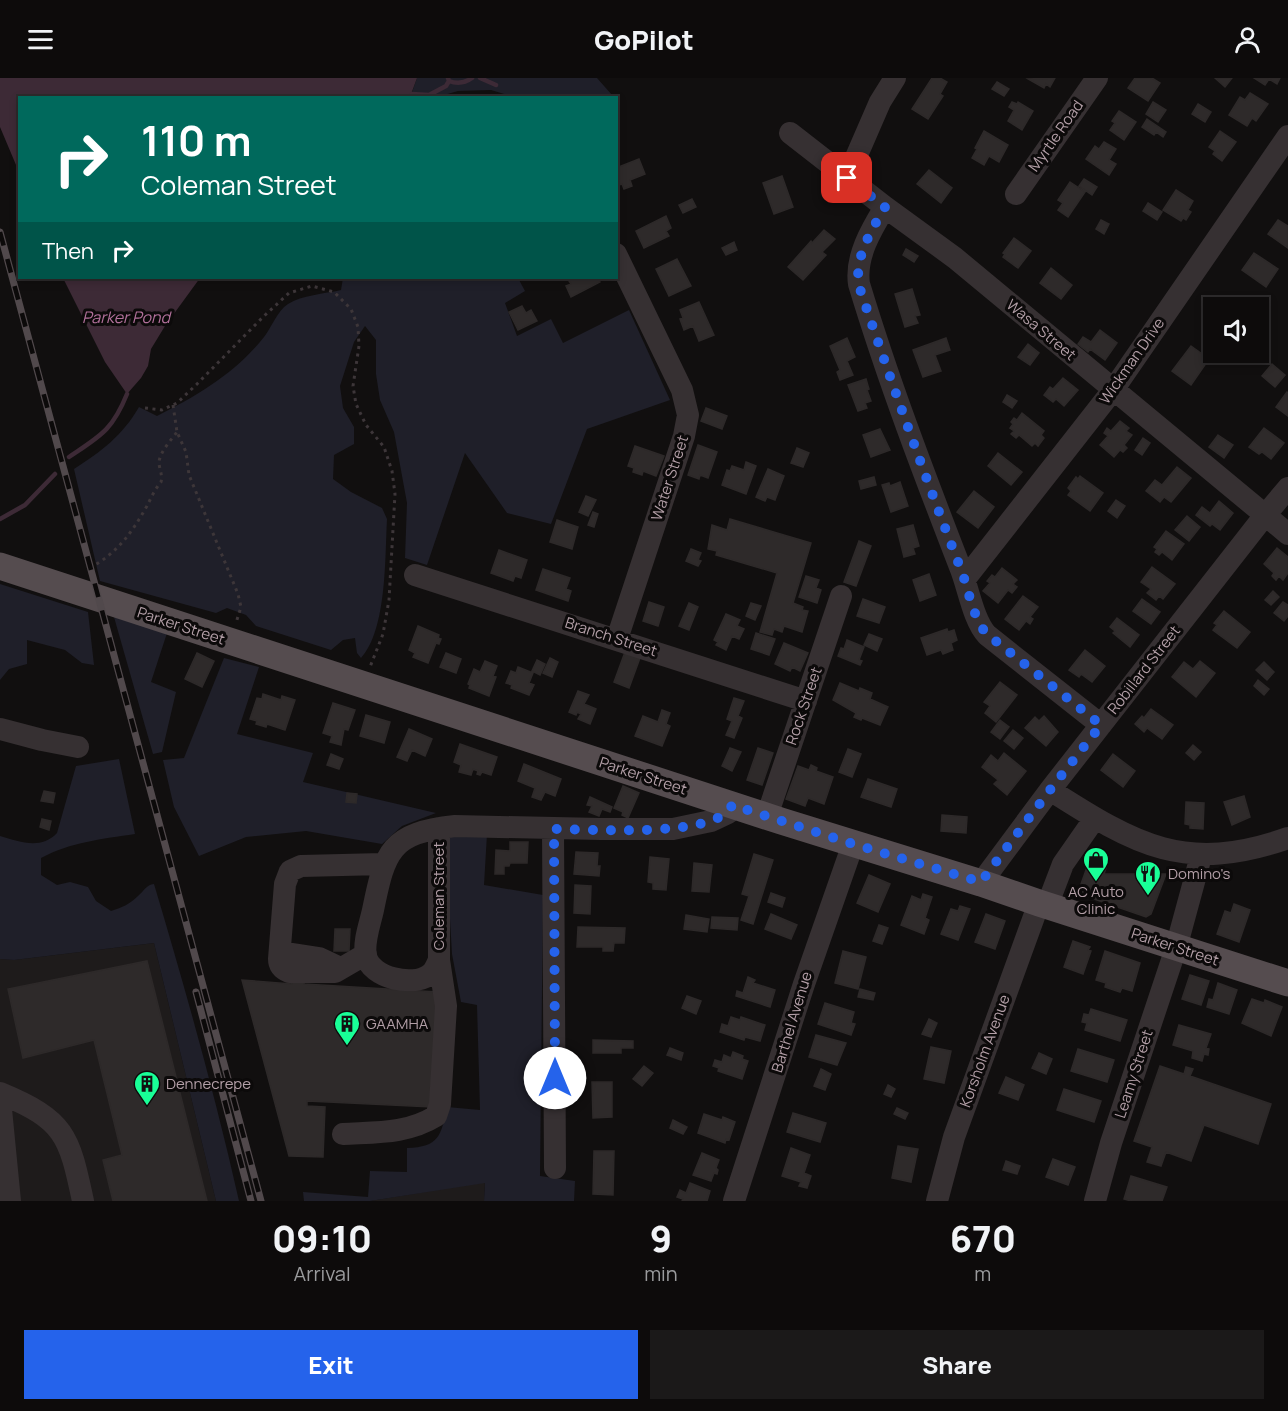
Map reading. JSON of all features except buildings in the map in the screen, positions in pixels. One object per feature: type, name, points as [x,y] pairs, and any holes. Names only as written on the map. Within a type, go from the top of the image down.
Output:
[{"type":"main road","name":"Parker Street","points":[[0,566],[732,805],[981,882],[1288,983]]},
{"type":"street","points":[[847,178],[876,110],[895,78]]},
{"type":"street","name":"Myrtle Road","points":[[1016,194],[1096,78]]},
{"type":"street","name":"Wasa Street","points":[[790,133],[955,258],[1288,534]]},
{"type":"street","name":"Wickman Drive","points":[[965,579],[1113,390],[1288,136]]},
{"type":"street","points":[[885,207],[860,258],[859,286],[911,440],[984,633],[1101,725]]},
{"type":"street","name":"Water Street","points":[[617,639],[684,436],[688,415],[682,390],[618,258]]},
{"type":"street","name":"Robillard Street","points":[[981,882],[1050,790],[1288,488]]},
{"type":"street","name":"Branch Street","points":[[416,575],[806,701]]},
{"type":"street","name":"Rock Street","points":[[767,816],[841,596]]},
{"type":"street","points":[[0,729],[42,741],[78,747]]},
{"type":"street","points":[[1050,790],[1095,818],[1145,843],[1183,854],[1201,856],[1251,850],[1288,838]]},
{"type":"street","name":"Coleman Street","points":[[439,828],[439,960],[428,977],[403,980],[390,978],[369,962],[366,954],[367,937],[383,864],[392,851],[407,838],[439,828],[455,826],[554,829],[685,827],[724,816],[732,805]]},
{"type":"street","name":"Korsholm Avenue","points":[[937,1201],[954,1137],[1043,904],[1063,864],[1095,818]]},
{"type":"street","points":[[554,829],[555,1168]]},
{"type":"street","name":"Barthel Avenue","points":[[734,1201],[804,984],[853,844]]},
{"type":"street","name":"Leamy Street","points":[[1095,1201],[1111,1143],[1176,948],[1201,856]]},
{"type":"street","points":[[366,954],[328,973],[289,972],[279,964],[285,884],[290,871],[301,866],[383,864]]},
{"type":"street","points":[[344,1134],[394,1132],[421,1125],[436,1116],[440,1104],[446,1006],[439,960]]},
{"type":"street","points":[[0,1093],[28,1104],[40,1112],[63,1135],[73,1156],[82,1201]]},
{"type":"street","points":[[0,1099],[10,1201]]},
{"type":"path","points":[[145,408],[162,410],[173,405],[289,293],[312,286],[334,292],[351,309],[358,327],[359,346],[353,386],[356,404],[366,425],[384,447],[392,471],[395,494],[389,600],[382,634],[363,685]]},
{"type":"path","points":[[173,405],[177,432],[186,452],[189,474],[238,594],[241,608],[231,642]]},
{"type":"path","points":[[90,568],[107,558],[123,543],[137,523],[161,482],[160,457],[177,432]]},
{"type":"shaded area","points":[[417,78],[597,78],[612,95],[510,96],[491,90],[458,91],[440,96],[411,96]]},
{"type":"shaded area","points":[[343,279],[519,279],[525,291],[505,303],[517,336],[551,319],[563,343],[629,310],[670,400],[587,429],[551,524],[507,513],[465,453],[427,565],[405,558],[407,503],[394,432],[380,400],[376,374],[376,340],[365,326],[354,342],[340,386],[343,408],[354,427],[354,444],[334,455],[333,479],[351,492],[382,508],[387,519],[385,572],[380,612],[370,646],[361,658],[357,653],[355,638],[343,640],[331,650],[256,626],[246,615],[227,608],[216,613],[100,581],[74,469],[111,442],[139,407],[157,416],[201,392],[228,373],[253,350],[288,304],[313,295],[341,290]]},
{"type":"shaded area","points":[[0,584],[88,612],[94,665],[82,663],[65,650],[27,640],[27,664],[9,669],[0,680]]},
{"type":"shaded area","points":[[114,617],[167,633],[151,682],[176,692],[162,752],[153,754]]},
{"type":"shaded area","points":[[224,658],[259,667],[237,734],[313,753],[303,782],[436,813],[402,826],[382,844],[306,831],[246,837],[199,856],[174,807],[163,760],[184,758]]},
{"type":"shaded area","points":[[119,759],[135,834],[87,842],[52,853],[41,858],[41,875],[57,885],[70,882],[88,887],[96,901],[111,911],[129,903],[147,887],[154,884],[199,1041],[239,1201],[216,1201],[154,943],[14,960],[0,959],[0,836],[30,843],[51,838],[57,833],[76,766]]},
{"type":"shaded area","points":[[487,834],[484,885],[543,895],[540,1176],[575,1181],[574,1201],[484,1201],[485,1183],[370,1201],[304,1201],[303,1192],[368,1197],[370,1171],[407,1172],[407,1148],[426,1145],[437,1138],[443,1126],[447,1107],[480,1110],[477,1005],[461,1002],[452,954],[446,850],[450,837]]},
{"type":"shaded area","points":[[154,943],[216,1201],[0,1201],[0,959],[14,960]]},
{"type":"shaded area","points":[[485,1182],[484,1201],[370,1201]]},
{"type":"water","points":[[0,78],[417,78],[410,96],[18,96],[18,170],[0,127]]},
{"type":"water","name":"Parker Pond","points":[[64,279],[199,279],[165,326],[151,349],[148,366],[127,394],[105,362]]},
{"type":"waterway","points":[[448,78],[449,81],[458,83],[472,78]]},
{"type":"waterway","points":[[480,78],[496,85]]},
{"type":"waterway","points":[[412,94],[429,95],[446,86],[449,81]]},
{"type":"waterway","points":[[69,457],[104,432],[116,416],[127,394]]},
{"type":"waterway","points":[[0,519],[25,505],[55,474]]},
{"type":"railway","points":[[0,232],[261,1201]]},
{"type":"railway","points":[[196,992],[251,1201]]},
{"type":"place","name":"AC Auto Clinic","points":[[1096,883]]},
{"type":"place","name":"Domino's","points":[[1148,897]]},
{"type":"place","name":"GAAMHA","points":[[347,1047]]},
{"type":"place","name":"Dennecrepe","points":[[147,1107]]},
{"type":"route","points":[[555,1078],[554,829],[673,829],[697,825],[724,816],[732,805],[981,882],[1101,725],[984,633],[981,628],[965,579],[911,440],[859,286],[860,258],[885,207],[847,178]]}]
